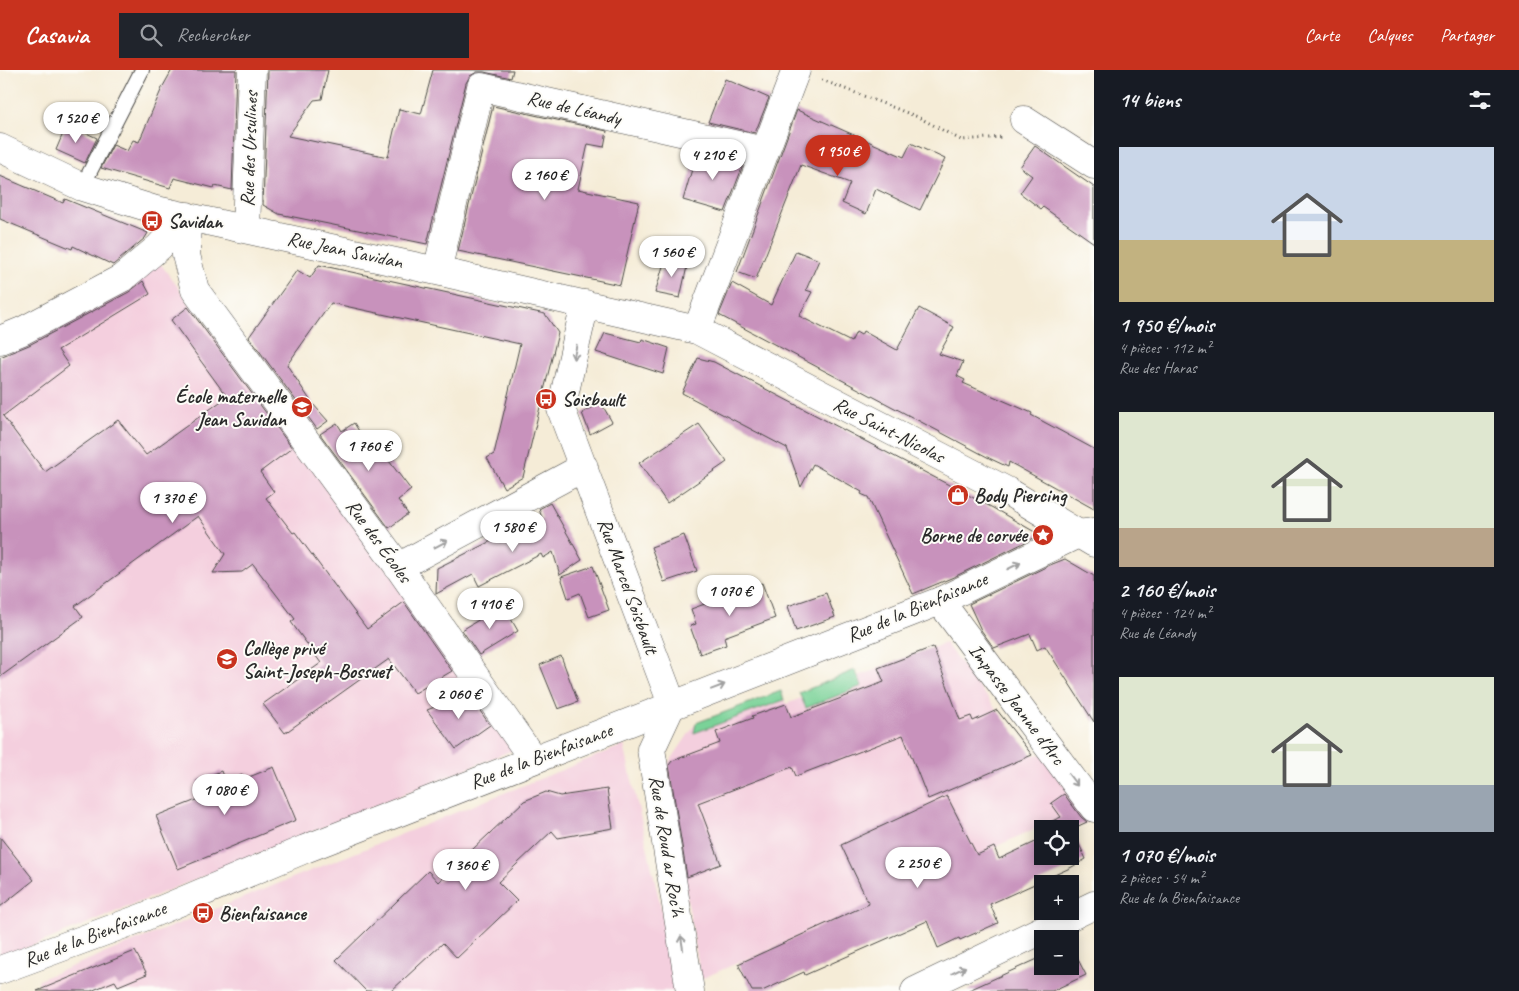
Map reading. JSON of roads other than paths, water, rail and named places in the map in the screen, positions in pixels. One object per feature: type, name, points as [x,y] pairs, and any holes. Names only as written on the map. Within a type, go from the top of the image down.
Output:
[{"type":"street","name":"Rue des Ursulines","points":[[246,229],[252,70]]},
{"type":"street","points":[[697,330],[796,70]]},
{"type":"street","name":"Rue de Léandy","points":[[437,270],[481,87],[764,151]]},
{"type":"street","points":[[1035,127],[1094,165]]},
{"type":"street","name":"Rue Jean Savidan","points":[[0,148],[82,187],[156,210],[437,270],[697,330]]},
{"type":"street","points":[[0,340],[22,331],[122,278],[159,247],[186,216]]},
{"type":"street","name":"Rue des Écoles","points":[[186,216],[186,254],[195,290],[398,567],[533,759]]},
{"type":"street","name":"Rue Marcel Soisbault","points":[[585,304],[561,410],[672,704]]},
{"type":"street","name":"Rue Saint-Nicolas","points":[[697,330],[1007,491],[1089,537]]},
{"type":"street","points":[[398,567],[584,467]]},
{"type":"street","name":"Rue de la Bienfaisance","points":[[0,970],[144,917],[305,849],[672,704],[940,601],[1089,537]]},
{"type":"street","name":"Impasse Jeanne d'Arc","points":[[940,601],[1094,808]]},
{"type":"street","name":"Rue de Roud ar Roc'h","points":[[672,704],[651,749],[690,991]]},
{"type":"street","points":[[915,991],[1094,905]]},
{"type":"lane","points":[[82,187],[142,70]]},
{"type":"place","name":"Savidan","points":[[152,221]]},
{"type":"place","name":"Soisbault","points":[[546,399]]},
{"type":"place","name":"École maternelle Jean Savidan","points":[[302,407]]},
{"type":"place","name":"Body Piercing","points":[[958,495]]},
{"type":"place","name":"Borne de corvée","points":[[1043,535]]},
{"type":"place","name":"Collège privé Saint-Joseph-Bossuet","points":[[227,659]]},
{"type":"place","name":"Bienfaisance","points":[[203,913]]}]
